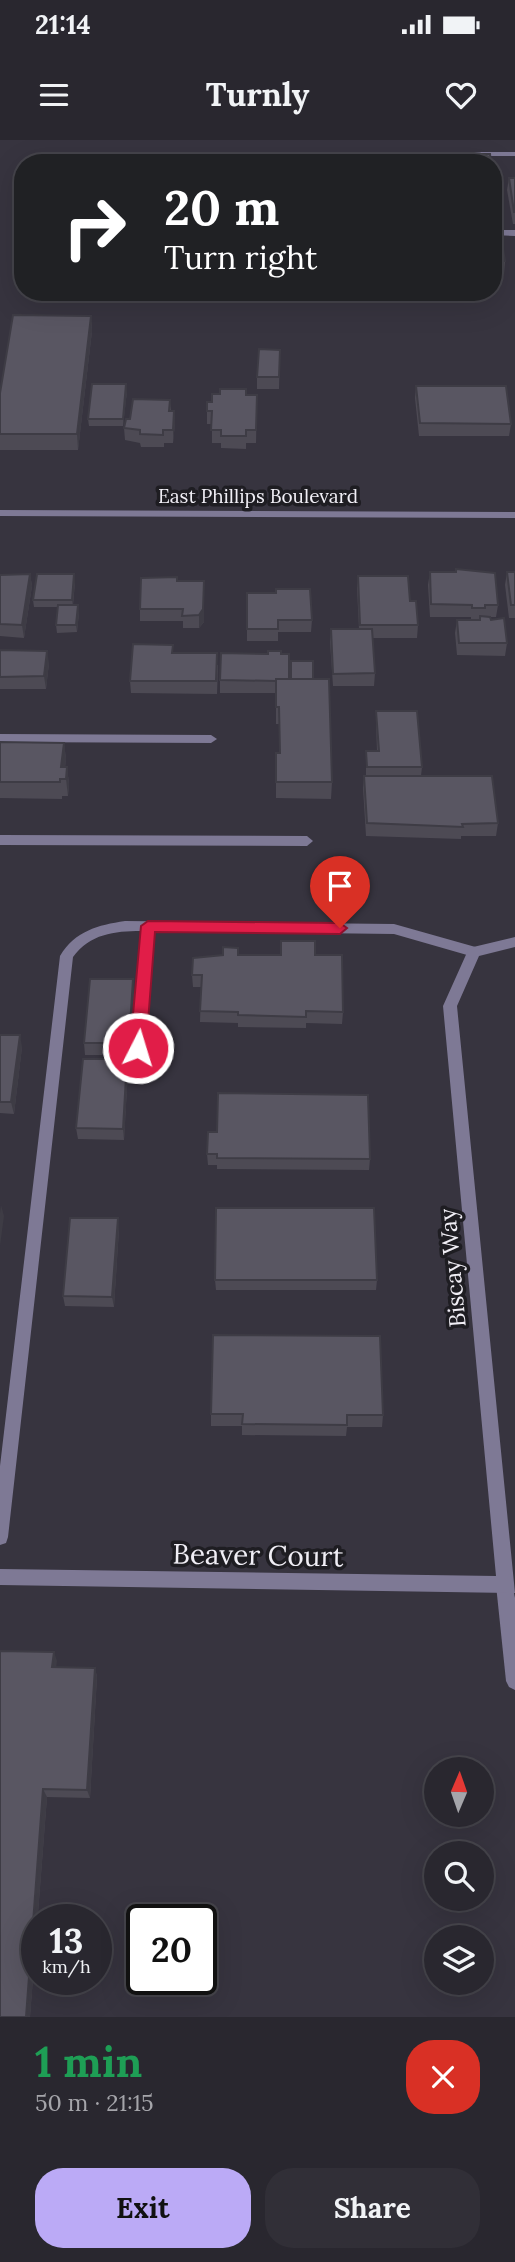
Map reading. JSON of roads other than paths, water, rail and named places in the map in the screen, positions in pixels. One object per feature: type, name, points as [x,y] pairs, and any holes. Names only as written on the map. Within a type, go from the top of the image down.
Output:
[{"type":"street","points":[[401,154],[515,154]]},
{"type":"street","name":"East Phillips Boulevard","points":[[0,513],[515,514]]},
{"type":"street","points":[[0,738],[211,739]]},
{"type":"street","points":[[0,840],[307,841]]},
{"type":"street","points":[[138,1048],[148,926]]},
{"type":"street","points":[[0,1537],[67,956],[76,942],[97,930],[148,926],[394,929],[474,952],[515,942]]},
{"type":"street","name":"Biscay Way","points":[[474,952],[450,1006],[510,1585],[515,1681]]},
{"type":"street","name":"Beaver Court","points":[[0,1577],[510,1585]]}]
